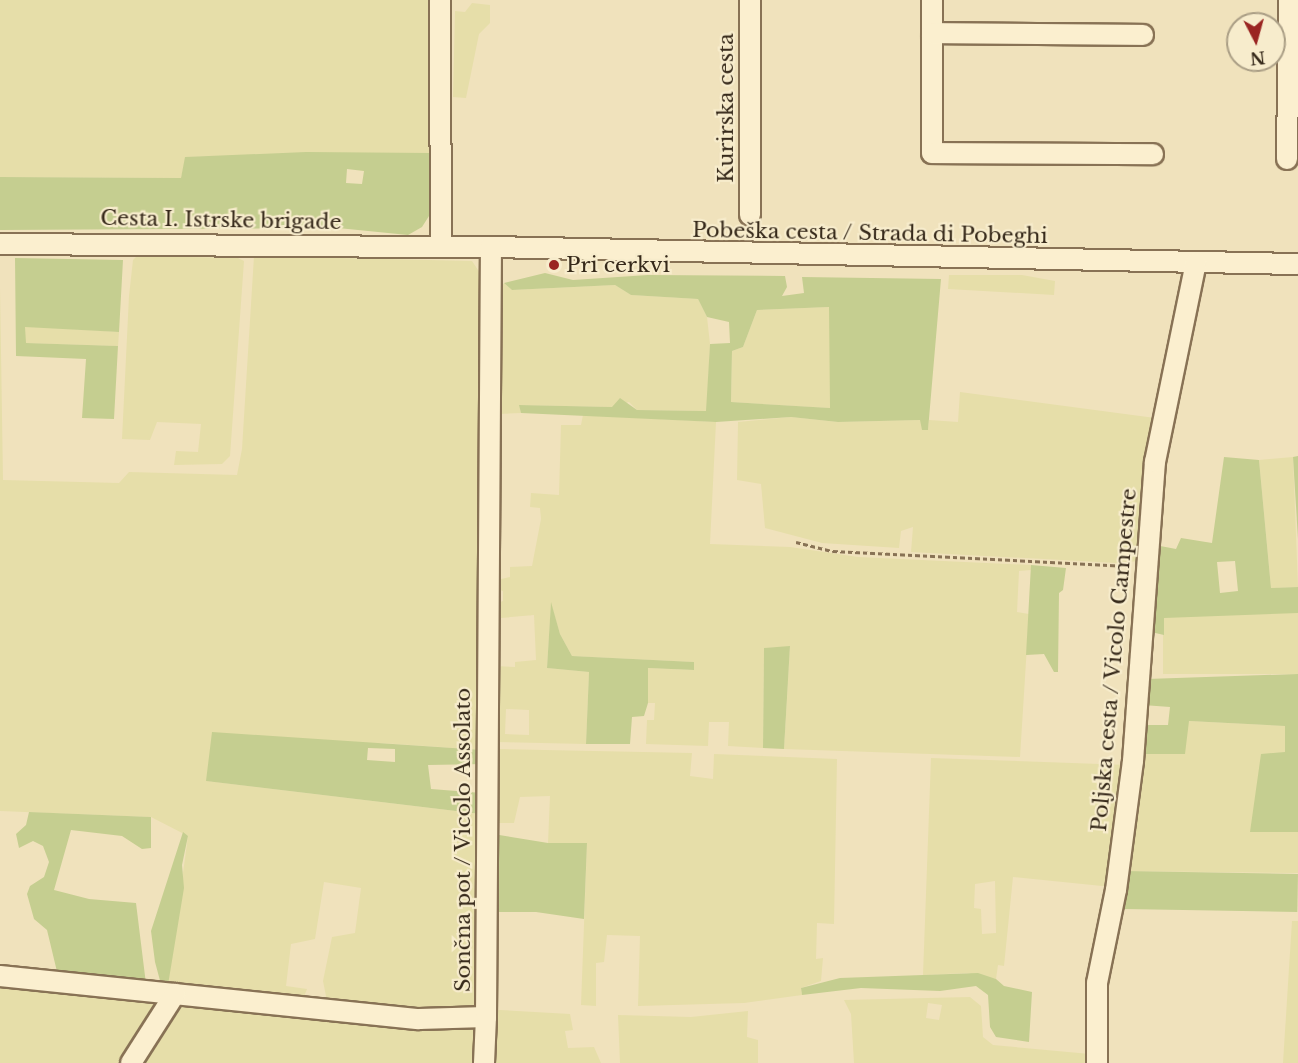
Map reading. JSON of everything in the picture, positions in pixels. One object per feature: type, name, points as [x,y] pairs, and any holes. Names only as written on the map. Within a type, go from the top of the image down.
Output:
[{"type":"street","points":[[440,0],[441,246]]},
{"type":"street","name":"Kurirska cesta","points":[[750,0],[750,215]]},
{"type":"street","points":[[932,0],[932,153],[1153,154]]},
{"type":"street","points":[[1287,159],[1288,0]]},
{"type":"street","points":[[932,33],[1143,35]]},
{"type":"street","name":"Cesta I. Istrske brigade","points":[[0,244],[441,246]]},
{"type":"street","name":"Pobeška cesta / Strada di Pobeghi","points":[[441,246],[1298,264]]},
{"type":"street","name":"Sončna pot / Vicolo Assolato","points":[[0,976],[419,1019],[486,1017],[491,247]]},
{"type":"street","name":"Poljska cesta / Vicolo Campestre","points":[[1097,1063],[1097,983],[1116,890],[1133,761],[1162,415],[1197,263]]},
{"type":"street","points":[[130,1063],[175,994]]},
{"type":"street","points":[[484,1063],[486,1017]]},
{"type":"path","points":[[796,542],[854,552],[1103,565],[1148,564]]},
{"type":"shaded area","points":[[0,0],[431,0],[431,153],[186,157],[181,178],[0,177]]},
{"type":"shaded area","points":[[472,3],[490,5],[490,23],[479,34],[466,98],[453,97],[455,11],[465,12]]},
{"type":"shaded area","points":[[137,256],[238,258],[244,261],[230,456],[222,464],[174,465],[176,451],[198,452],[201,424],[157,422],[150,440],[122,439],[129,296],[133,260]]},
{"type":"shaded area","points":[[254,256],[472,261],[482,276],[483,750],[381,743],[207,781],[481,814],[478,1005],[459,1015],[327,1001],[323,981],[332,937],[355,933],[361,888],[324,882],[315,939],[291,944],[286,986],[307,989],[303,999],[167,991],[188,836],[151,817],[0,811],[0,287],[3,480],[119,483],[129,472],[237,475],[242,449]]},
{"type":"shaded area","points":[[949,275],[1022,275],[1055,281],[1054,295],[948,289]]},
{"type":"shaded area","points":[[504,283],[512,290],[615,285],[631,295],[698,299],[707,317],[710,344],[707,411],[637,410],[629,402],[612,407],[520,405],[521,413],[499,414],[497,293]]},
{"type":"shaded area","points":[[830,307],[830,408],[731,402],[732,351],[743,347],[757,310]]},
{"type":"shaded area","points":[[25,326],[119,332],[118,346],[25,343]]},
{"type":"shaded area","points":[[960,392],[1155,418],[1139,561],[1117,563],[911,552],[913,527],[901,531],[899,548],[822,543],[765,528],[761,484],[737,480],[738,422],[791,417],[838,422],[921,420],[928,430],[929,420],[958,422]]},
{"type":"shaded area","points":[[583,415],[716,422],[710,544],[790,547],[858,557],[1031,565],[1031,570],[1019,571],[1017,612],[1029,614],[1020,757],[784,749],[790,647],[764,648],[763,748],[728,746],[729,722],[709,722],[708,746],[646,744],[647,720],[654,720],[655,703],[648,703],[648,668],[693,670],[694,662],[572,656],[560,634],[551,604],[547,668],[589,672],[586,744],[496,742],[496,666],[515,667],[515,662],[536,660],[534,615],[501,618],[497,603],[503,601],[503,591],[496,589],[497,580],[510,577],[510,567],[532,566],[541,519],[540,508],[530,507],[531,493],[559,495],[561,425],[581,425]],"holes":[[[506,709],[529,710],[529,735],[505,734]]]},
{"type":"shaded area","points":[[1293,457],[1298,587],[1271,588],[1259,460]]},
{"type":"shaded area","points":[[1163,613],[1298,613],[1298,674],[1163,674]]},
{"type":"shaded area","points":[[1188,721],[1286,726],[1285,753],[1250,832],[1298,832],[1298,873],[1125,871],[1142,754]]},
{"type":"shaded area","points":[[496,749],[692,753],[690,776],[713,779],[714,754],[837,759],[834,924],[817,923],[816,959],[823,958],[821,981],[801,988],[802,995],[744,1003],[638,1006],[640,936],[607,935],[604,962],[596,963],[596,1006],[581,1005],[587,844],[548,843],[550,796],[520,797],[514,823],[496,823]]},
{"type":"shaded area","points":[[931,758],[1128,765],[1112,887],[1013,877],[1004,966],[998,965],[996,979],[967,973],[923,975]],"holes":[[[995,881],[996,933],[982,934],[981,909],[974,908],[975,884]]]},
{"type":"shaded area","points":[[1292,921],[1298,921],[1298,1063],[1283,1063]]},
{"type":"shaded area","points":[[0,982],[162,1002],[125,1063],[0,1063]]},
{"type":"shaded area","points":[[970,997],[981,1006],[983,1037],[993,1045],[1090,1054],[1092,1063],[854,1063],[851,1014],[844,1000]],"holes":[[[928,1003],[942,1005],[939,1020],[926,1018]]]},
{"type":"shaded area","points":[[176,1004],[479,1025],[478,1063],[137,1063]]},
{"type":"shaded area","points":[[494,1011],[570,1014],[573,1030],[565,1031],[568,1048],[594,1047],[601,1063],[491,1063]]},
{"type":"shaded area","points":[[748,1011],[747,1037],[758,1040],[758,1063],[620,1063],[618,1015],[691,1017]]},
{"type":"green space","points":[[306,152],[431,153],[429,216],[422,227],[408,235],[338,228],[0,230],[0,177],[181,178],[185,157]],"holes":[[[347,169],[364,171],[362,184],[346,183]]]},
{"type":"green space","points":[[15,258],[123,260],[119,332],[25,327],[26,343],[118,346],[114,419],[82,418],[86,359],[16,356]]},
{"type":"green space","points":[[545,273],[573,280],[648,275],[785,276],[787,287],[782,296],[804,293],[802,277],[941,279],[928,430],[922,430],[920,420],[838,422],[791,417],[716,422],[521,413],[519,405],[612,407],[620,398],[637,410],[706,411],[710,344],[730,343],[729,322],[707,317],[698,299],[631,295],[615,285],[512,290],[504,283]],"holes":[[[829,307],[830,408],[731,402],[732,351],[743,347],[757,310]]]},
{"type":"green space","points":[[1298,456],[1298,539],[1293,457]]},
{"type":"green space","points":[[1224,457],[1259,460],[1271,588],[1298,587],[1298,613],[1164,618],[1164,635],[1151,632],[1155,545],[1176,549],[1181,538],[1212,543]],"holes":[[[1235,561],[1238,591],[1220,593],[1217,562]]]},
{"type":"green space","points":[[1031,565],[1066,568],[1063,590],[1059,593],[1058,672],[1054,672],[1044,654],[1026,655]]},
{"type":"green space","points":[[551,602],[560,634],[572,656],[694,662],[694,670],[648,668],[648,703],[644,716],[632,717],[630,744],[586,744],[589,672],[547,668]]},
{"type":"green space","points":[[790,646],[784,749],[763,748],[764,648]]},
{"type":"green space","points":[[1298,674],[1298,832],[1250,832],[1261,754],[1285,752],[1285,726],[1189,721],[1185,754],[1142,754],[1143,725],[1168,725],[1170,707],[1143,705],[1147,679]]},
{"type":"green space","points":[[212,732],[483,750],[484,764],[428,765],[431,789],[482,793],[481,814],[206,781]],"holes":[[[368,748],[395,749],[395,762],[367,760]]]},
{"type":"green space","points":[[29,812],[151,817],[151,848],[142,849],[122,836],[71,830],[54,890],[89,899],[136,903],[146,984],[59,980],[47,930],[34,919],[27,894],[30,886],[44,877],[49,862],[43,846],[33,841],[19,848],[16,834],[26,825]]},
{"type":"green space","points":[[183,832],[188,836],[182,865],[184,888],[167,991],[162,988],[155,962],[151,931]]},
{"type":"green space","points":[[493,834],[548,843],[587,843],[584,919],[536,912],[493,912]]},
{"type":"green space","points":[[1125,871],[1298,874],[1297,912],[1124,909]]},
{"type":"green space","points":[[978,973],[996,979],[1004,986],[1032,992],[1029,1042],[996,1037],[990,1027],[988,995],[976,986],[940,991],[861,988],[802,995],[801,988],[840,978]]},
{"type":"place","name":"Pri cerkvi","points":[[554,265]]}]
